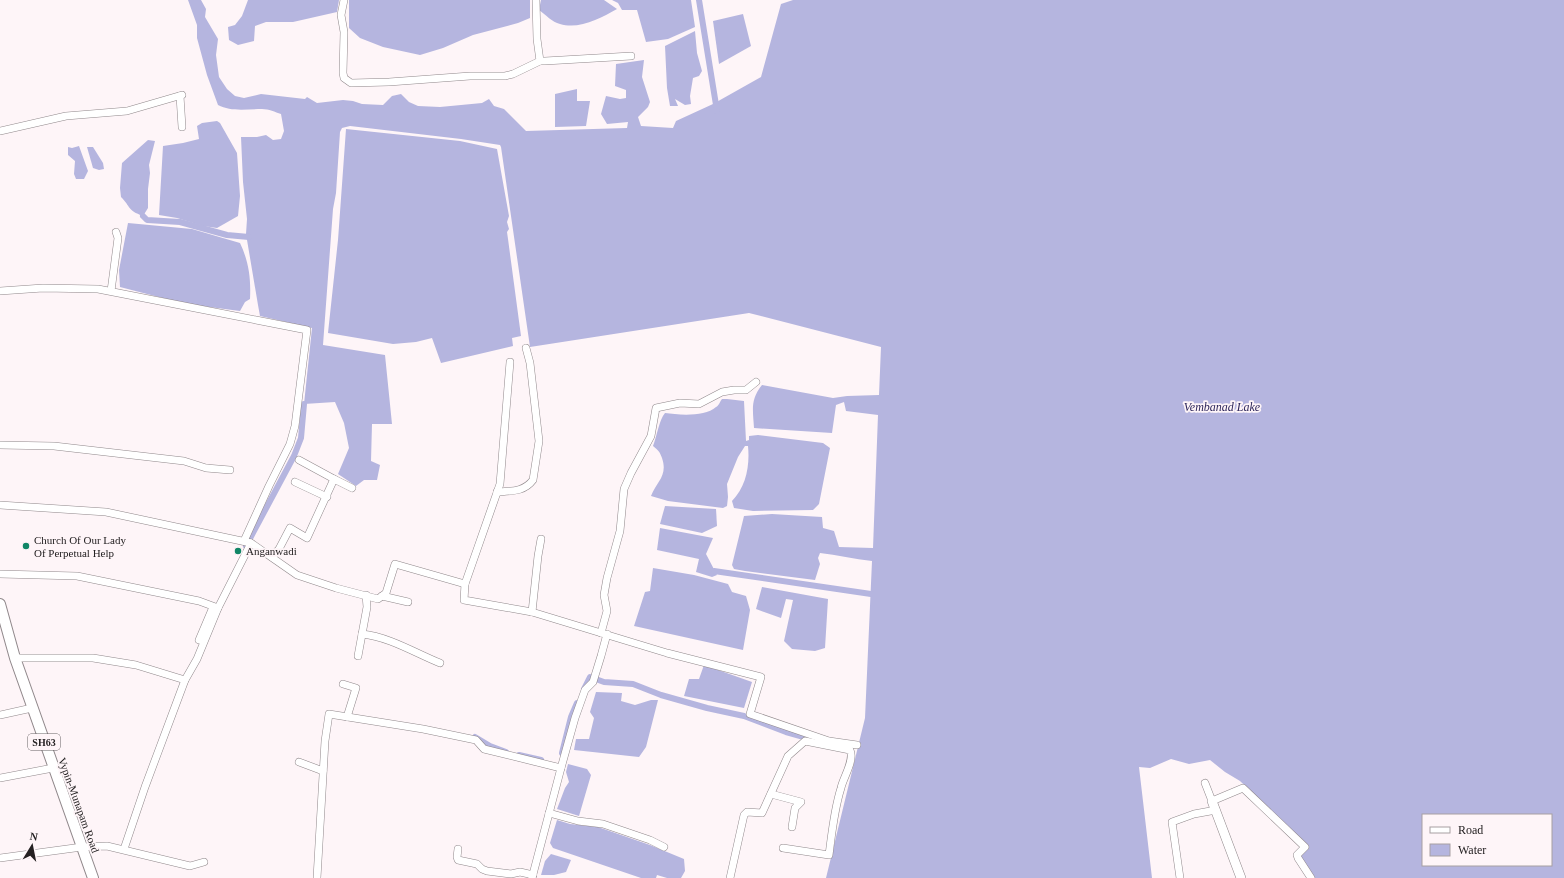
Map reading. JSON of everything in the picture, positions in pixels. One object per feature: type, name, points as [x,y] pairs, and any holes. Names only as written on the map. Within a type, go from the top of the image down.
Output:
[{"type":"main road","name":"Vypin-Munapam Road","points":[[0,604],[15,658],[93,878]]},
{"type":"main road","points":[[1212,801],[1241,878]]},
{"type":"street","points":[[344,0],[341,15],[344,32],[343,72],[344,78],[351,83],[389,82],[470,76],[505,76],[513,74],[540,60],[545,61],[631,56]]},
{"type":"street","points":[[536,0],[537,39],[540,60]]},
{"type":"street","points":[[0,131],[66,116],[127,111],[181,95],[182,127]]},
{"type":"street","points":[[111,291],[118,238],[116,232]]},
{"type":"street","points":[[0,291],[43,288],[98,289],[307,330],[295,426],[290,444],[269,486],[248,542],[199,640]]},
{"type":"street","points":[[497,492],[523,489],[529,486],[533,480],[539,441],[530,363],[526,348]]},
{"type":"street","points":[[510,362],[500,484],[465,584],[464,600],[532,612],[668,653],[761,677],[750,714],[829,741],[857,745]]},
{"type":"street","points":[[458,849],[458,860],[477,864],[482,869],[511,874],[520,872],[533,876],[575,718],[585,690],[594,677],[604,633],[606,611],[604,595],[607,578],[620,531],[624,489],[651,436],[656,408],[680,403],[699,404],[722,392],[746,390],[756,382]]},
{"type":"street","points":[[0,445],[54,446],[184,461],[206,468],[230,470]]},
{"type":"street","points":[[299,460],[352,488]]},
{"type":"street","points":[[272,557],[279,549],[290,528],[307,538],[334,479]]},
{"type":"street","points":[[295,482],[327,497]]},
{"type":"street","points":[[0,505],[106,512],[248,542],[297,575],[336,588],[378,599],[386,593],[395,564],[465,584]]},
{"type":"street","points":[[532,612],[541,539]]},
{"type":"street","points":[[0,574],[77,576],[198,601],[216,607]]},
{"type":"street","points":[[358,656],[367,607],[366,595]]},
{"type":"street","points":[[382,596],[408,602]]},
{"type":"street","points":[[124,850],[145,787],[185,680],[197,659],[216,607]]},
{"type":"street","points":[[362,634],[373,635],[413,650],[440,664]]},
{"type":"street","points":[[15,658],[93,658],[136,665],[185,680]]},
{"type":"street","points":[[343,684],[356,688],[347,717]]},
{"type":"street","points":[[0,715],[32,708]]},
{"type":"street","points":[[317,878],[323,771],[329,714],[423,729],[476,740],[484,749],[561,768]]},
{"type":"street","points":[[796,748],[801,731]]},
{"type":"street","points":[[730,878],[744,815],[749,810],[762,813],[788,756],[805,741],[850,750],[851,754],[848,769],[840,788],[836,806],[829,855],[783,848]]},
{"type":"street","points":[[299,762],[323,771]]},
{"type":"street","points":[[0,778],[53,768]]},
{"type":"street","points":[[1205,783],[1212,801],[1243,788],[1305,847],[1298,855],[1298,858],[1312,878]]},
{"type":"street","points":[[770,794],[801,802],[795,808],[792,827]]},
{"type":"street","points":[[1180,878],[1172,822],[1194,814],[1216,810]]},
{"type":"street","points":[[549,813],[578,821],[603,824],[650,840],[664,847]]},
{"type":"street","points":[[0,858],[107,846],[190,866],[204,862]]},
{"type":"water","name":"Vembanad Lake","points":[[188,0],[201,0],[206,9],[205,17],[218,39],[216,55],[219,77],[227,89],[235,96],[244,98],[261,94],[305,99],[307,97],[317,103],[343,100],[362,104],[383,105],[392,96],[401,94],[409,102],[418,106],[440,107],[482,103],[489,99],[494,106],[504,109],[526,131],[627,128],[628,122],[607,124],[601,114],[606,96],[620,99],[626,98],[626,90],[615,86],[616,64],[644,60],[642,77],[650,102],[648,107],[638,117],[641,126],[673,128],[676,121],[713,104],[761,77],[781,4],[793,0],[1564,0],[1564,878],[1314,878],[1299,857],[1309,848],[1240,781],[1225,772],[1210,760],[1189,764],[1171,759],[1150,768],[1139,767],[1152,878],[826,878],[865,718],[872,561],[820,553],[818,558],[820,564],[815,580],[745,571],[734,569],[732,565],[744,516],[772,514],[822,517],[823,528],[834,531],[839,547],[873,548],[878,415],[846,411],[844,402],[836,405],[832,433],[754,428],[753,405],[758,390],[762,385],[833,398],[879,395],[881,347],[749,313],[530,347],[500,145],[350,126],[342,128],[340,132],[336,193],[333,209],[323,345],[385,355],[392,424],[372,424],[371,461],[380,465],[377,480],[364,480],[356,486],[338,474],[349,448],[344,423],[335,402],[304,404],[312,328],[260,316],[246,234],[247,219],[243,182],[241,137],[257,137],[266,135],[273,140],[281,139],[284,131],[281,114],[265,109],[239,110],[228,109],[218,105],[207,75],[197,38],[197,25]]},
{"type":"water","points":[[248,0],[339,0],[337,12],[293,22],[266,22],[255,26],[254,41],[238,45],[229,40],[228,27],[235,25],[242,16]]},
{"type":"water","points":[[349,0],[530,0],[530,18],[518,23],[473,35],[443,48],[420,55],[383,47],[360,38],[349,28]]},
{"type":"water","points":[[541,0],[604,0],[617,9],[590,22],[567,25],[554,22],[539,10]]},
{"type":"water","points":[[612,0],[691,0],[695,27],[668,39],[646,42],[637,10],[622,10],[618,3]]},
{"type":"water","points":[[743,14],[751,46],[719,64],[713,21]]},
{"type":"water","points":[[695,31],[697,53],[702,71],[699,76],[693,78],[690,96],[691,104],[685,105],[675,99],[678,106],[670,106],[667,88],[665,46]]},
{"type":"water","points":[[577,89],[577,101],[590,101],[586,126],[555,127],[555,94]]},
{"type":"water","points":[[217,121],[220,123],[237,153],[240,196],[238,216],[217,228],[159,215],[163,146],[199,139],[197,126],[202,123]]},
{"type":"water","points":[[346,129],[460,141],[497,149],[509,216],[507,222],[509,229],[507,232],[521,336],[512,338],[513,346],[441,363],[432,338],[416,342],[393,344],[328,333],[338,240]]},
{"type":"water","points":[[148,140],[155,141],[149,165],[148,208],[143,216],[134,212],[130,208],[121,197],[120,188],[122,163]]},
{"type":"water","points":[[79,146],[88,171],[84,179],[76,179],[74,174],[75,161],[68,155],[68,147],[72,148]]},
{"type":"water","points":[[87,147],[93,147],[103,163],[104,169],[99,170],[93,168]]},
{"type":"water","points":[[128,223],[192,229],[240,243],[246,257],[249,271],[250,299],[245,302],[240,311],[186,304],[120,287],[119,270]]},
{"type":"water","points":[[722,399],[744,401],[746,441],[749,440],[749,436],[758,435],[823,443],[830,448],[819,504],[813,510],[753,511],[734,508],[732,501],[744,483],[748,468],[748,446],[745,446],[738,457],[727,484],[727,506],[723,508],[668,501],[651,496],[663,474],[664,469],[662,458],[658,450],[653,446],[665,413],[684,415],[699,414],[711,410],[719,405]]},
{"type":"water","points":[[665,506],[716,509],[717,526],[702,533],[660,524]]},
{"type":"water","points":[[660,528],[713,538],[706,554],[717,575],[712,577],[696,572],[699,559],[657,550]]},
{"type":"water","points":[[653,568],[694,575],[728,584],[732,592],[746,596],[750,610],[743,650],[634,626],[645,592],[650,591]]},
{"type":"water","points":[[762,587],[828,599],[825,648],[815,651],[792,649],[784,641],[793,600],[786,599],[781,618],[756,609]]},
{"type":"water","points":[[704,665],[752,682],[744,708],[684,696],[689,679],[699,679]]},
{"type":"water","points":[[596,692],[622,693],[621,701],[635,705],[651,700],[658,700],[646,747],[639,757],[574,750],[576,739],[589,739],[594,718],[590,712]]},
{"type":"water","points":[[568,764],[587,769],[591,775],[579,816],[557,809],[565,788],[569,782],[566,772]]},
{"type":"water","points":[[557,820],[570,824],[598,827],[650,845],[684,859],[685,871],[681,878],[667,878],[657,875],[656,878],[641,878],[553,848],[550,843]]},
{"type":"water","points":[[551,854],[571,860],[566,872],[554,875],[541,875],[545,861]]},
{"type":"waterway","points":[[699,0],[717,111]]},
{"type":"waterway","points":[[143,216],[147,220],[180,222],[227,235],[249,237]]},
{"type":"waterway","points":[[246,546],[294,456],[301,438],[304,404]]},
{"type":"waterway","points":[[714,571],[871,594]]},
{"type":"waterway","points":[[584,689],[590,677],[604,682],[633,684],[661,695],[707,708],[744,716],[786,732],[811,739]]},
{"type":"waterway","points":[[562,753],[571,717],[577,703]]},
{"type":"waterway","points":[[475,737],[490,746],[506,752]]},
{"type":"waterway","points":[[519,755],[541,760]]},
{"type":"place","name":"Church Of Our Lady Of Perpetual Help","points":[[26,546]]},
{"type":"place","name":"Anganwadi","points":[[238,551]]}]
